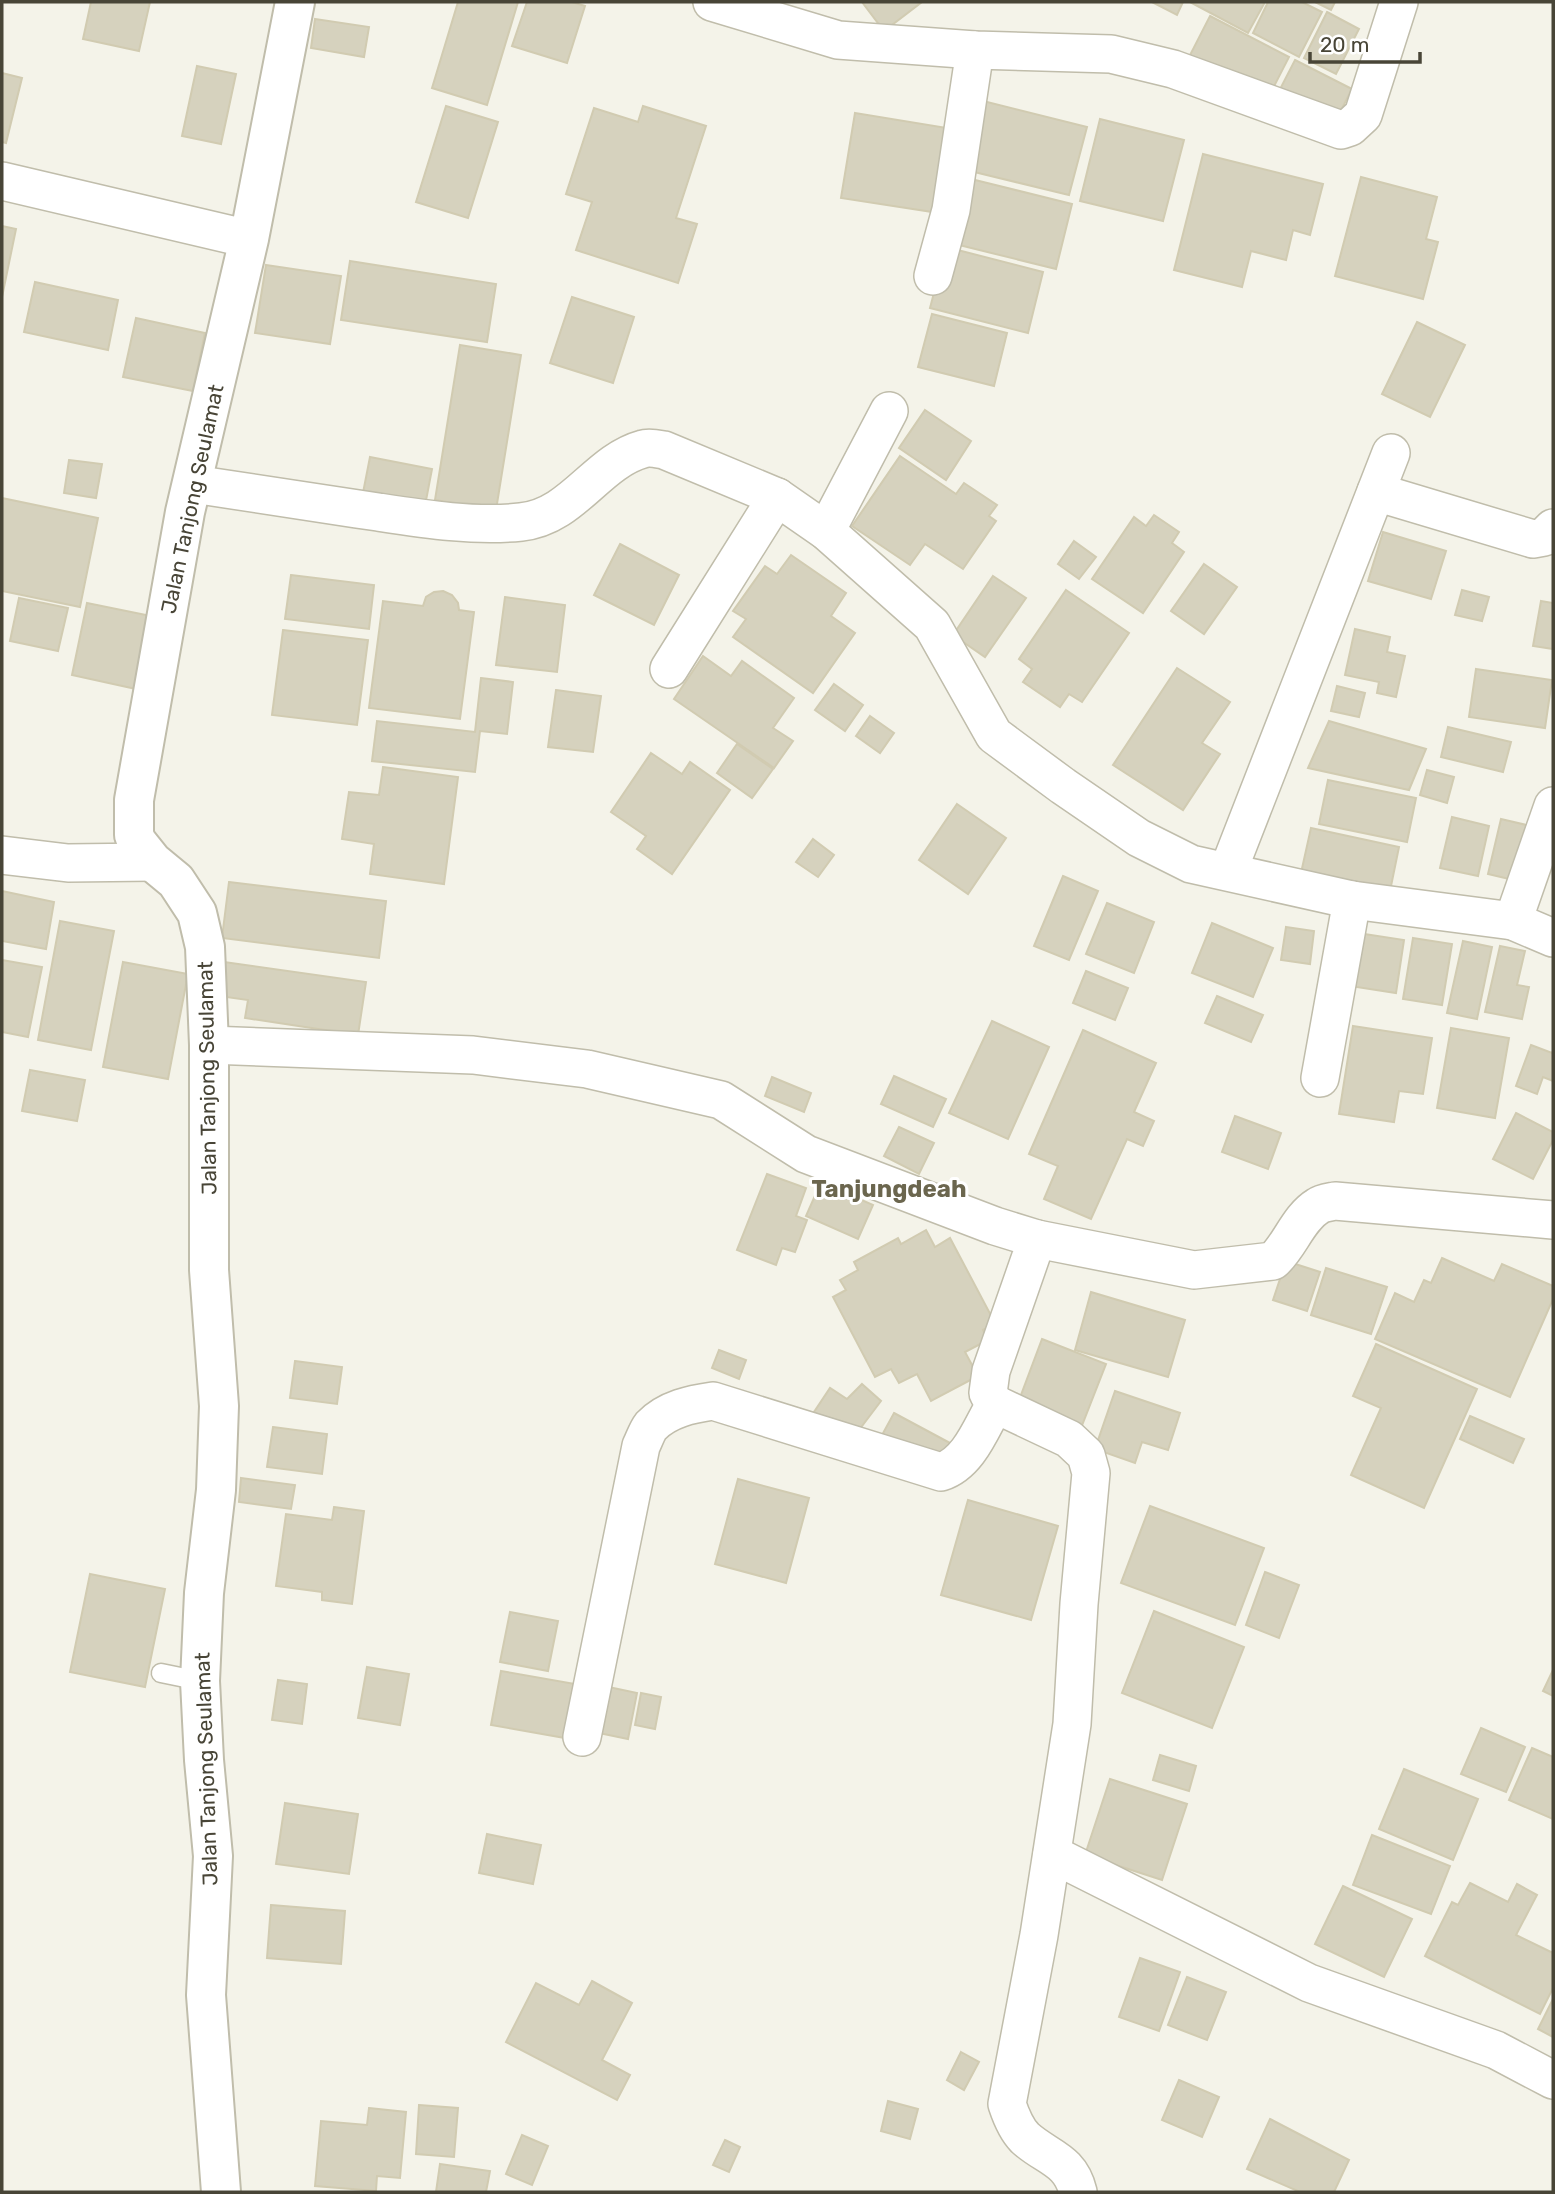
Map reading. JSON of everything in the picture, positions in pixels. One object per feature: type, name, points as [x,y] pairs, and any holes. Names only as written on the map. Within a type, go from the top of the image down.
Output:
[{"type":"street","name":"Jalan Tanjong Seulamat","points":[[221,2192],[206,1995],[214,1856],[204,1760],[200,1681],[204,1593],[216,1490],[219,1406],[209,1270],[209,1045],[205,947],[197,912],[176,881],[153,862],[134,835],[134,800],[185,512],[249,239],[295,2]]},
{"type":"street","points":[[712,2],[838,40],[975,50],[1111,54],[1173,69],[1341,130],[1350,127],[1363,115],[1399,2]]},
{"type":"street","points":[[933,276],[951,209],[975,50]]},
{"type":"street","points":[[2,181],[249,239]]},
{"type":"street","points":[[826,531],[890,411]]},
{"type":"street","points":[[193,484],[443,522],[522,523],[558,511],[600,475],[627,457],[645,448],[664,450],[777,497],[826,531],[932,625],[994,735],[1139,838],[1191,864],[1352,901],[1513,921],[1553,938]]},
{"type":"street","points":[[1228,871],[1391,453]]},
{"type":"street","points":[[1376,492],[1532,539],[1544,537],[1553,528]]},
{"type":"street","points":[[669,669],[777,497]]},
{"type":"street","points":[[1513,921],[1553,806]]},
{"type":"street","points":[[2,855],[68,863],[153,862]]},
{"type":"street","points":[[1320,1078],[1352,901]]},
{"type":"street","points":[[209,1045],[473,1055],[587,1069],[721,1100],[806,1154],[995,1226],[1037,1239],[1194,1270],[1273,1261],[1283,1252],[1301,1224],[1317,1206],[1335,1201],[1553,1220]]},
{"type":"street","points":[[1037,1239],[991,1371],[988,1393],[995,1404],[1069,1439],[1086,1455],[1091,1473],[1072,1724],[1040,1935],[1007,2104],[1011,2118],[1025,2137],[1063,2164],[1078,2192]]},
{"type":"street","points":[[582,1737],[641,1446],[651,1426],[673,1411],[688,1405],[713,1401],[941,1472],[953,1468],[962,1460],[995,1404]]},
{"type":"street","points":[[1052,1854],[1309,1983],[1496,2050],[1553,2080]]},
{"type":"lane","points":[[161,1673],[200,1681]]},
{"type":"building","points":[[91,2],[150,2],[139,51],[83,39]]},
{"type":"building","points":[[458,2],[518,2],[487,105],[432,88]]},
{"type":"building","points":[[527,2],[572,2],[585,6],[567,63],[512,46]]},
{"type":"building","points":[[862,2],[922,2],[884,31]]},
{"type":"building","points":[[1152,2],[1183,2],[1177,15]]},
{"type":"building","points":[[1190,2],[1265,2],[1248,33]]},
{"type":"building","points":[[1268,2],[1302,2],[1322,12],[1299,57],[1253,33]]},
{"type":"building","points":[[1315,2],[1335,2],[1331,10]]},
{"type":"building","points":[[1327,12],[1359,29],[1336,74],[1304,58]]},
{"type":"building","points":[[1210,16],[1289,57],[1267,100],[1188,59]]},
{"type":"building","points":[[315,19],[369,27],[364,57],[311,48]]},
{"type":"building","points":[[1295,60],[1352,89],[1334,124],[1277,95]]},
{"type":"building","points":[[197,66],[236,74],[221,144],[182,136]]},
{"type":"building","points":[[2,73],[22,78],[6,143],[2,142]]},
{"type":"building","points":[[983,101],[1087,127],[1069,195],[966,170]]},
{"type":"building","points":[[446,106],[498,122],[468,218],[416,202]]},
{"type":"building","points":[[643,106],[706,126],[676,218],[697,224],[678,283],[576,250],[592,202],[566,194],[594,108],[638,122]]},
{"type":"building","points":[[855,113],[953,129],[939,213],[841,198]]},
{"type":"building","points":[[1100,119],[1184,140],[1163,221],[1080,201]]},
{"type":"building","points":[[1203,154],[1323,184],[1310,235],[1293,230],[1286,260],[1251,251],[1242,287],[1174,270]]},
{"type":"building","points":[[1361,177],[1437,197],[1426,239],[1438,242],[1423,299],[1335,276]]},
{"type":"building","points":[[967,178],[1072,204],[1056,269],[951,243]]},
{"type":"building","points":[[2,226],[16,229],[2,297]]},
{"type":"building","points":[[946,247],[1043,272],[1028,333],[930,308]]},
{"type":"building","points":[[350,261],[496,284],[487,342],[341,320]]},
{"type":"building","points":[[266,265],[341,276],[330,344],[255,333]]},
{"type":"building","points":[[35,282],[118,300],[108,350],[24,332]]},
{"type":"building","points":[[572,297],[634,317],[613,383],[550,363]]},
{"type":"building","points":[[932,314],[1007,333],[994,386],[918,367]]},
{"type":"building","points":[[136,318],[205,333],[193,391],[123,377]]},
{"type":"building","points":[[1417,322],[1465,345],[1430,417],[1382,394]]},
{"type":"building","points":[[460,345],[521,355],[496,510],[435,500]]},
{"type":"building","points":[[925,410],[971,441],[946,480],[899,448]]},
{"type":"building","points":[[900,456],[956,494],[964,483],[997,505],[989,516],[996,521],[963,569],[925,544],[910,565],[852,526]]},
{"type":"building","points":[[370,457],[432,469],[424,511],[362,498]]},
{"type":"building","points":[[69,460],[102,464],[96,498],[64,493]]},
{"type":"building","points":[[2,498],[98,518],[80,607],[2,591]]},
{"type":"building","points":[[1154,515],[1179,532],[1172,543],[1184,552],[1143,613],[1092,579],[1134,517],[1146,526]]},
{"type":"building","points":[[1383,532],[1446,551],[1431,599],[1368,581]]},
{"type":"building","points":[[1074,541],[1096,557],[1079,579],[1058,564]]},
{"type":"building","points":[[620,544],[679,575],[654,625],[594,595]]},
{"type":"building","points":[[791,555],[846,593],[831,616],[855,633],[813,693],[733,637],[746,619],[733,611],[765,566],[777,574]]},
{"type":"building","points":[[1204,564],[1237,587],[1204,634],[1171,611]]},
{"type":"building","points":[[291,575],[374,585],[369,629],[285,619]]},
{"type":"building","points":[[993,576],[1026,598],[985,657],[953,635]]},
{"type":"building","points":[[1066,590],[1129,633],[1082,702],[1069,694],[1060,707],[1023,682],[1032,669],[1019,659]]},
{"type":"building","points":[[1462,590],[1489,597],[1482,621],[1455,615]]},
{"type":"building","points":[[443,591],[452,595],[459,610],[474,612],[460,719],[369,708],[383,601],[423,606],[426,597]]},
{"type":"building","points":[[505,597],[565,605],[557,672],[496,665]]},
{"type":"building","points":[[19,598],[68,608],[58,651],[10,641]]},
{"type":"building","points":[[1541,601],[1553,603],[1553,649],[1533,646]]},
{"type":"building","points":[[87,603],[151,616],[136,689],[72,675]]},
{"type":"building","points":[[1355,629],[1390,637],[1387,652],[1405,656],[1396,697],[1377,693],[1379,682],[1345,675]]},
{"type":"building","points":[[283,630],[368,640],[357,725],[272,715]]},
{"type":"building","points":[[703,656],[731,676],[742,661],[794,698],[773,728],[793,741],[774,768],[674,699]]},
{"type":"building","points":[[1177,668],[1230,702],[1202,743],[1220,754],[1183,810],[1113,765]]},
{"type":"building","points":[[1476,669],[1552,680],[1545,728],[1469,717]]},
{"type":"building","points":[[481,678],[513,682],[507,734],[480,731],[475,772],[372,761],[377,721],[475,732]]},
{"type":"building","points":[[834,684],[863,705],[845,731],[815,710]]},
{"type":"building","points":[[1337,686],[1365,693],[1359,717],[1331,711]]},
{"type":"building","points":[[556,690],[601,696],[593,752],[548,747]]},
{"type":"building","points":[[870,716],[894,733],[880,753],[856,736]]},
{"type":"building","points":[[1329,721],[1426,749],[1409,790],[1308,768]]},
{"type":"building","points":[[1448,727],[1511,742],[1503,772],[1441,757]]},
{"type":"building","points":[[737,744],[773,769],[752,798],[717,773]]},
{"type":"building","points":[[651,753],[682,774],[690,762],[730,790],[672,874],[637,849],[646,836],[611,812]]},
{"type":"building","points":[[383,767],[458,777],[444,884],[370,874],[374,844],[342,839],[349,792],[379,795]]},
{"type":"building","points":[[1427,770],[1454,777],[1447,803],[1420,795]]},
{"type":"building","points":[[1328,780],[1416,798],[1407,842],[1319,824]]},
{"type":"building","points":[[957,804],[1006,838],[968,894],[919,860]]},
{"type":"building","points":[[1452,817],[1489,826],[1478,876],[1440,868]]},
{"type":"building","points":[[1501,819],[1535,827],[1522,882],[1488,874]]},
{"type":"building","points":[[1311,828],[1399,847],[1390,891],[1301,873]]},
{"type":"building","points":[[813,839],[834,855],[818,877],[796,862]]},
{"type":"building","points":[[1063,876],[1098,891],[1069,960],[1034,946]]},
{"type":"building","points":[[229,882],[386,901],[379,958],[222,938]]},
{"type":"building","points":[[2,891],[54,902],[46,949],[2,941]]},
{"type":"building","points":[[1107,903],[1154,922],[1134,973],[1086,954]]},
{"type":"building","points":[[60,921],[114,931],[91,1050],[38,1040]]},
{"type":"building","points":[[1212,923],[1273,948],[1253,997],[1192,973]]},
{"type":"building","points":[[1286,927],[1314,931],[1310,964],[1281,960]]},
{"type":"building","points":[[1358,933],[1404,940],[1396,993],[1350,986]]},
{"type":"building","points":[[1413,938],[1452,944],[1442,1005],[1403,999]]},
{"type":"building","points":[[1463,941],[1492,947],[1477,1019],[1447,1013]]},
{"type":"building","points":[[1500,946],[1525,951],[1517,985],[1529,987],[1522,1019],[1485,1012]]},
{"type":"building","points":[[2,960],[42,967],[28,1037],[2,1032]]},
{"type":"building","points":[[123,962],[188,974],[168,1079],[103,1067]]},
{"type":"building","points":[[224,962],[366,982],[358,1035],[245,1018],[248,1000],[219,996]]},
{"type":"building","points":[[1086,971],[1128,988],[1115,1020],[1073,1003]]},
{"type":"building","points":[[1217,996],[1263,1015],[1251,1042],[1205,1023]]},
{"type":"building","points":[[992,1021],[1049,1047],[1008,1139],[949,1113]]},
{"type":"building","points":[[1353,1026],[1432,1038],[1423,1094],[1399,1091],[1394,1122],[1339,1114]]},
{"type":"building","points":[[1451,1028],[1509,1038],[1495,1118],[1437,1108]]},
{"type":"building","points":[[1083,1030],[1156,1063],[1134,1112],[1154,1121],[1143,1146],[1127,1139],[1091,1219],[1044,1199],[1058,1166],[1029,1154]]},
{"type":"building","points":[[1531,1045],[1552,1053],[1553,1051],[1553,1081],[1543,1077],[1537,1094],[1516,1086]]},
{"type":"building","points":[[30,1070],[85,1080],[77,1121],[22,1111]]},
{"type":"building","points":[[894,1076],[946,1099],[933,1127],[881,1104]]},
{"type":"building","points":[[772,1077],[811,1093],[804,1112],[765,1096]]},
{"type":"building","points":[[1516,1113],[1553,1132],[1553,1140],[1533,1179],[1493,1159]]},
{"type":"building","points":[[1235,1116],[1281,1133],[1268,1169],[1222,1152]]},
{"type":"building","points":[[899,1127],[934,1143],[919,1174],[884,1156]]},
{"type":"building","points":[[767,1174],[806,1188],[796,1216],[807,1220],[795,1252],[782,1248],[776,1265],[737,1250]]},
{"type":"building","points":[[821,1182],[873,1205],[858,1239],[806,1216]]},
{"type":"building","points":[[926,1230],[935,1247],[950,1238],[995,1323],[983,1330],[988,1340],[965,1352],[978,1376],[931,1401],[917,1374],[899,1383],[891,1369],[875,1377],[833,1297],[846,1290],[840,1280],[858,1270],[854,1262],[898,1238],[901,1244]]},
{"type":"building","points":[[1442,1258],[1494,1281],[1502,1264],[1553,1286],[1553,1299],[1510,1397],[1375,1339],[1395,1293],[1414,1302],[1424,1280],[1431,1283]]},
{"type":"building","points":[[1286,1261],[1320,1272],[1307,1311],[1273,1300]]},
{"type":"building","points":[[1326,1268],[1387,1287],[1371,1334],[1311,1315]]},
{"type":"building","points":[[1091,1292],[1185,1320],[1168,1377],[1075,1350]]},
{"type":"building","points":[[1042,1339],[1106,1364],[1081,1428],[1018,1403]]},
{"type":"building","points":[[1376,1344],[1477,1389],[1424,1508],[1351,1475],[1381,1408],[1353,1396]]},
{"type":"building","points":[[719,1350],[746,1360],[739,1379],[712,1368]]},
{"type":"building","points":[[295,1361],[342,1367],[337,1404],[290,1398]]},
{"type":"building","points":[[862,1384],[881,1401],[853,1438],[814,1412],[830,1388],[847,1399]]},
{"type":"building","points":[[1115,1391],[1180,1413],[1168,1450],[1142,1442],[1135,1463],[1095,1449]]},
{"type":"building","points":[[894,1413],[950,1443],[938,1465],[882,1435]]},
{"type":"building","points":[[1470,1416],[1524,1439],[1513,1463],[1460,1439]]},
{"type":"building","points":[[273,1427],[327,1434],[322,1474],[267,1467]]},
{"type":"building","points":[[241,1478],[295,1485],[291,1509],[239,1502]]},
{"type":"building","points":[[738,1479],[809,1498],[786,1583],[715,1564]]},
{"type":"building","points":[[968,1500],[1058,1526],[1031,1620],[941,1595]]},
{"type":"building","points":[[1150,1506],[1264,1548],[1235,1625],[1121,1583]]},
{"type":"building","points":[[334,1507],[364,1511],[352,1604],[322,1600],[322,1592],[276,1586],[286,1514],[332,1520]]},
{"type":"building","points":[[1265,1572],[1299,1585],[1279,1638],[1246,1625]]},
{"type":"building","points":[[90,1574],[165,1589],[145,1687],[70,1672]]},
{"type":"building","points":[[1154,1611],[1244,1647],[1212,1728],[1122,1693]]},
{"type":"building","points":[[510,1612],[558,1621],[548,1671],[500,1662]]},
{"type":"building","points":[[367,1667],[409,1674],[400,1725],[358,1718]]},
{"type":"building","points":[[1553,1670],[1553,1696],[1543,1691]]},
{"type":"building","points":[[501,1671],[575,1684],[565,1738],[491,1725]]},
{"type":"building","points":[[278,1680],[307,1684],[302,1724],[272,1720]]},
{"type":"building","points":[[604,1686],[637,1693],[628,1739],[594,1732]]},
{"type":"building","points":[[641,1693],[661,1697],[655,1729],[635,1725]]},
{"type":"building","points":[[1481,1728],[1525,1747],[1506,1792],[1461,1774]]},
{"type":"building","points":[[1532,1748],[1553,1757],[1553,1819],[1509,1800]]},
{"type":"building","points":[[1160,1755],[1196,1766],[1189,1791],[1153,1780]]},
{"type":"building","points":[[1404,1769],[1478,1799],[1453,1860],[1379,1829]]},
{"type":"building","points":[[1110,1779],[1187,1804],[1162,1880],[1085,1855]]},
{"type":"building","points":[[285,1803],[358,1814],[349,1874],[276,1864]]},
{"type":"building","points":[[487,1834],[541,1845],[533,1884],[479,1873]]},
{"type":"building","points":[[1372,1835],[1450,1866],[1431,1914],[1353,1885]]},
{"type":"building","points":[[1470,1883],[1508,1902],[1517,1884],[1537,1895],[1516,1935],[1553,1953],[1553,1988],[1540,2014],[1425,1956],[1452,1902],[1458,1905]]},
{"type":"building","points":[[1343,1886],[1412,1919],[1384,1977],[1315,1944]]},
{"type":"building","points":[[271,1905],[345,1911],[341,1964],[267,1958]]},
{"type":"building","points":[[1140,1958],[1180,1972],[1159,2031],[1119,2017]]},
{"type":"building","points":[[1187,1977],[1226,1992],[1207,2040],[1168,2025]]},
{"type":"building","points":[[592,1981],[632,2003],[602,2060],[630,2075],[617,2100],[506,2042],[536,1983],[579,2005]]},
{"type":"building","points":[[1553,1999],[1553,2037],[1538,2029]]},
{"type":"building","points":[[961,2052],[979,2062],[964,2090],[947,2080]]},
{"type":"building","points":[[1179,2080],[1219,2097],[1202,2137],[1162,2120]]},
{"type":"building","points":[[888,2101],[918,2109],[910,2139],[881,2131]]},
{"type":"building","points":[[419,2105],[458,2108],[454,2157],[416,2154]]},
{"type":"building","points":[[369,2108],[406,2112],[400,2178],[377,2176],[376,2191],[315,2186],[321,2121],[367,2125]]},
{"type":"building","points":[[1270,2119],[1349,2160],[1334,2192],[1300,2192],[1247,2169]]},
{"type":"building","points":[[522,2135],[548,2146],[532,2185],[506,2174]]},
{"type":"building","points":[[725,2140],[740,2147],[729,2172],[713,2165]]},
{"type":"building","points":[[440,2164],[490,2171],[486,2192],[436,2192]]},
{"type":"district","name":"Tanjungdeah","points":[[889,1189]]}]
